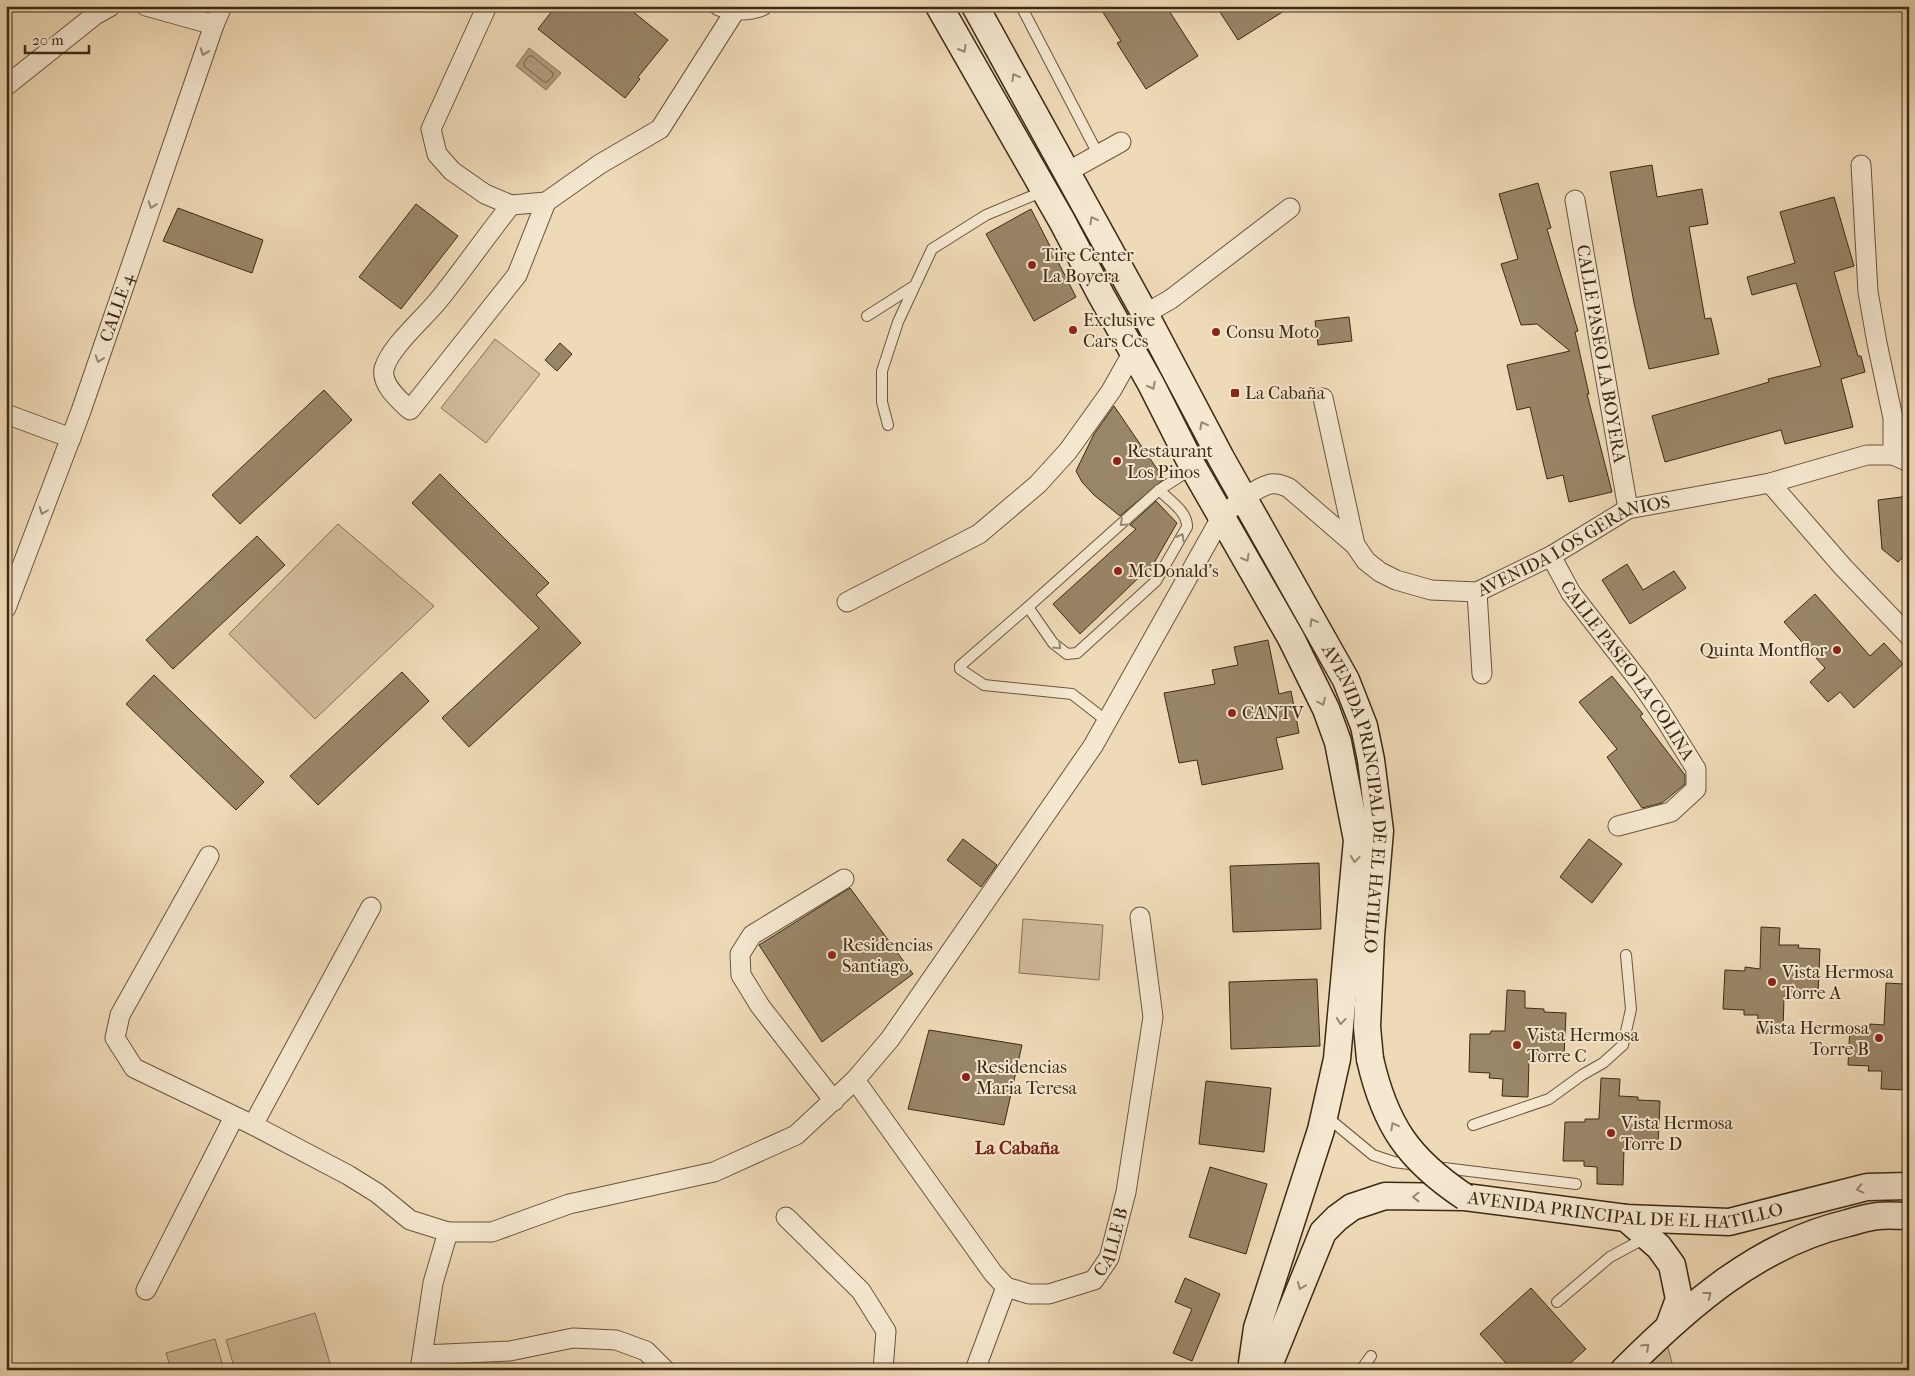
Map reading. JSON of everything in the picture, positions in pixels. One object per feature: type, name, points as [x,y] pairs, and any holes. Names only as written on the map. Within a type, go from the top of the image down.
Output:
[{"type":"main road","name":"AVENIDA PRINCIPAL DE EL HATILLO","points":[[939,6],[1045,190],[1194,467],[1292,638],[1326,709],[1338,742],[1356,840],[1337,1059],[1321,1130],[1257,1328],[1252,1370]]},
{"type":"main road","name":"AVENIDA PRINCIPAL DE EL HATILLO","points":[[976,6],[1145,314],[1243,498],[1346,680],[1364,726],[1371,760],[1380,832],[1371,936],[1367,1027],[1370,1058],[1377,1089],[1393,1127],[1408,1148],[1432,1174],[1465,1197],[1626,1218],[1728,1222],[1867,1187],[1909,1186]]},
{"type":"main road","points":[[1267,1370],[1323,1232],[1337,1218],[1352,1207],[1385,1196],[1465,1197]]},
{"type":"main road","name":"AVENIDA PRINCIPAL DE EL HATILLO","points":[[1624,1370],[1669,1326],[1739,1270],[1768,1253],[1793,1240],[1835,1226],[1878,1216],[1909,1216]]},
{"type":"main road","points":[[1626,1218],[1659,1247],[1672,1266],[1679,1299],[1669,1326]]},
{"type":"street","points":[[6,86],[95,15],[111,6]]},
{"type":"street","points":[[146,6],[214,25]]},
{"type":"street","name":"CALLE 4","points":[[6,608],[71,438],[222,6]]},
{"type":"street","points":[[488,6],[431,129],[437,154],[452,171],[485,194],[511,205],[546,202],[600,164],[660,129],[730,8],[753,10],[762,6]]},
{"type":"street","points":[[1067,172],[1099,156],[1121,142]]},
{"type":"street","points":[[1861,166],[1868,292],[1901,459]]},
{"type":"street","name":"CALLE PASEO LA BOYERA","points":[[1575,200],[1628,509]]},
{"type":"street","points":[[511,205],[440,299],[396,346],[384,370],[386,380],[394,397],[410,410],[517,275],[546,202]]},
{"type":"street","points":[[1145,314],[1171,299],[1290,208]]},
{"type":"street","points":[[847,602],[940,556],[979,534],[1038,484],[1068,451],[1111,391],[1133,352]]},
{"type":"street","points":[[1323,398],[1355,545]]},
{"type":"street","points":[[6,414],[71,438]]},
{"type":"street","name":"AVENIDA LOS GERANIOS","points":[[1222,516],[1243,498],[1270,484],[1282,485],[1289,488],[1355,545],[1366,561],[1380,572],[1396,580],[1432,590],[1477,592],[1551,556],[1628,509],[1770,483],[1867,456],[1901,459]]},
{"type":"street","points":[[1770,483],[1843,567],[1909,636]]},
{"type":"street","points":[[209,856],[120,1015],[115,1038],[134,1068],[348,1174],[377,1193],[410,1220],[448,1232],[492,1232],[569,1204],[714,1172],[796,1135],[855,1080],[890,1040],[1093,746],[1222,516]]},
{"type":"street","name":"CALLE PASEO LA COLINA","points":[[1551,556],[1571,593],[1640,682],[1696,769],[1696,789],[1670,812],[1618,826]]},
{"type":"street","points":[[1477,592],[1482,674]]},
{"type":"street","points":[[834,1101],[760,1006],[741,975],[740,954],[752,935],[844,879]]},
{"type":"street","points":[[253,1126],[371,907]]},
{"type":"street","name":"CALLE B","points":[[1006,1287],[1029,1294],[1049,1294],[1094,1280],[1108,1258],[1126,1192],[1153,1017],[1140,917]]},
{"type":"street","points":[[855,1080],[993,1273],[1006,1287],[975,1370]]},
{"type":"street","points":[[146,1290],[234,1116]]},
{"type":"street","points":[[786,1217],[861,1291],[886,1331],[883,1370]]},
{"type":"street","points":[[448,1232],[433,1283],[426,1318],[422,1362],[510,1351],[573,1338],[616,1340],[646,1351],[665,1370]]},
{"type":"lane","points":[[1022,6],[1099,156]]},
{"type":"lane","points":[[888,425],[882,402],[882,371],[898,322],[932,249],[986,215],[1045,190]]},
{"type":"lane","points":[[867,316],[915,286]]},
{"type":"lane","points":[[1108,722],[1072,694],[984,685],[960,669],[960,666],[1159,490],[1194,467]]},
{"type":"lane","points":[[1028,607],[1059,649],[1067,654],[1077,652],[1156,581],[1187,527],[1187,520],[1184,515],[1159,490]]},
{"type":"lane","points":[[1473,1125],[1549,1099],[1582,1075],[1603,1063],[1620,1049],[1623,1045],[1631,1009],[1626,955]]},
{"type":"lane","points":[[1324,1114],[1372,1155],[1394,1162],[1576,1184]]},
{"type":"lane","points":[[1557,1302],[1610,1257],[1647,1237]]},
{"type":"lane","points":[[1361,1370],[1371,1356]]},
{"type":"shaded area","points":[[495,339],[540,374],[486,443],[441,408]]},
{"type":"shaded area","points":[[338,524],[434,606],[315,719],[229,634]]},
{"type":"shaded area","points":[[1023,919],[1103,925],[1099,980],[1019,973]]},
{"type":"shaded area","points":[[315,1313],[330,1363],[310,1370],[235,1370],[226,1340]]},
{"type":"shaded area","points":[[215,1339],[224,1370],[171,1370],[166,1353]]},
{"type":"shaded area","points":[[1667,1344],[1674,1370],[1641,1370]]},
{"type":"water","points":[[529,48],[561,73],[546,90],[516,66]]},
{"type":"building","points":[[556,6],[626,6],[668,40],[638,77],[640,79],[625,98],[538,29]]},
{"type":"building","points":[[1099,6],[1166,6],[1198,56],[1146,89],[1117,43],[1121,41]]},
{"type":"building","points":[[1216,6],[1292,6],[1238,40]]},
{"type":"building","points":[[1652,165],[1657,197],[1702,189],[1708,224],[1689,227],[1705,319],[1711,318],[1719,354],[1649,369],[1634,303],[1610,172]]},
{"type":"building","points":[[1538,183],[1551,228],[1547,229],[1578,331],[1575,332],[1589,394],[1587,394],[1612,492],[1569,502],[1563,475],[1547,479],[1530,407],[1517,410],[1507,365],[1570,351],[1537,324],[1521,325],[1501,264],[1518,259],[1499,194]]},
{"type":"building","points":[[1834,197],[1854,266],[1834,272],[1858,356],[1861,356],[1865,372],[1841,379],[1853,427],[1785,444],[1781,430],[1665,462],[1652,416],[1769,382],[1768,379],[1821,366],[1796,283],[1752,295],[1747,277],[1795,263],[1780,212]]},
{"type":"building","points":[[416,204],[458,236],[401,309],[359,277]]},
{"type":"building","points":[[178,208],[263,240],[252,273],[163,241]]},
{"type":"building","name":"Tire Center La Boyera","points":[[1031,209],[1076,297],[1034,321],[986,234]]},
{"type":"building","points":[[1349,317],[1352,341],[1318,345],[1315,321]]},
{"type":"building","points":[[560,343],[572,354],[557,371],[545,360]]},
{"type":"building","points":[[324,390],[352,420],[240,524],[212,495]]},
{"type":"building","name":"Restaurant Los Pinos","points":[[1114,406],[1164,479],[1120,516],[1094,495],[1082,482],[1076,471],[1094,434]]},
{"type":"building","points":[[440,474],[549,583],[536,595],[581,643],[469,747],[442,718],[539,628],[412,503]]},
{"type":"building","points":[[1909,496],[1909,552],[1898,562],[1882,549],[1878,500]]},
{"type":"building","name":"McDonald's","points":[[1156,501],[1177,523],[1154,563],[1080,634],[1053,604],[1136,529],[1130,525]]},
{"type":"building","points":[[257,536],[285,565],[173,669],[146,640]]},
{"type":"building","points":[[1627,564],[1643,590],[1674,571],[1686,588],[1630,624],[1602,580]]},
{"type":"building","name":"Quinta Montflor","points":[[1815,594],[1870,656],[1884,643],[1903,664],[1854,708],[1840,692],[1828,702],[1810,682],[1825,668],[1784,622]]},
{"type":"building","name":"CANTV","points":[[1268,640],[1279,694],[1291,691],[1299,733],[1276,738],[1283,769],[1202,785],[1197,760],[1179,763],[1164,693],[1215,684],[1212,670],[1238,665],[1234,647]]},
{"type":"building","points":[[402,672],[429,701],[318,805],[290,776]]},
{"type":"building","points":[[154,675],[264,782],[236,810],[126,704]]},
{"type":"building","points":[[1612,676],[1643,714],[1640,716],[1685,775],[1685,784],[1662,803],[1642,808],[1607,757],[1617,749],[1579,702]]},
{"type":"building","points":[[963,839],[997,865],[981,887],[947,860]]},
{"type":"building","points":[[1589,839],[1622,864],[1592,903],[1560,877]]},
{"type":"building","points":[[1319,863],[1321,929],[1233,932],[1230,866]]},
{"type":"building","name":"Residencias Santiago","points":[[850,888],[913,974],[822,1042],[759,945]]},
{"type":"building","name":"Vista Hermosa Torre A","points":[[1761,927],[1780,928],[1779,945],[1799,945],[1798,948],[1820,949],[1818,994],[1798,993],[1798,996],[1784,996],[1783,1034],[1757,1033],[1758,1015],[1744,1015],[1744,1010],[1723,1009],[1725,970],[1745,971],[1745,967],[1760,969]]},
{"type":"building","points":[[1317,979],[1320,1046],[1231,1049],[1229,982]]},
{"type":"building","name":"Vista Hermosa Torre B","points":[[1886,983],[1904,984],[1904,1005],[1909,1005],[1907,1090],[1881,1089],[1882,1071],[1868,1071],[1869,1066],[1848,1065],[1850,1026],[1870,1027],[1870,1024],[1884,1025]]},
{"type":"building","name":"Vista Hermosa Torre C","points":[[1507,990],[1525,991],[1525,1008],[1544,1009],[1544,1012],[1566,1013],[1564,1057],[1543,1056],[1543,1060],[1529,1059],[1528,1097],[1502,1096],[1503,1079],[1489,1078],[1490,1073],[1469,1072],[1470,1034],[1490,1034],[1491,1031],[1505,1031]]},
{"type":"building","name":"Residencias Maria Teresa","points":[[929,1030],[1022,1045],[1004,1125],[908,1109]]},
{"type":"building","name":"Vista Hermosa Torre D","points":[[1601,1078],[1620,1079],[1619,1096],[1638,1097],[1638,1100],[1660,1101],[1658,1145],[1637,1144],[1637,1148],[1624,1147],[1623,1185],[1597,1184],[1597,1167],[1584,1166],[1584,1161],[1563,1161],[1565,1122],[1585,1122],[1585,1119],[1599,1119]]},
{"type":"building","points":[[1206,1081],[1271,1088],[1264,1152],[1199,1144]]},
{"type":"building","points":[[1210,1167],[1267,1184],[1246,1254],[1189,1237]]},
{"type":"building","points":[[1185,1278],[1220,1294],[1192,1361],[1173,1353],[1192,1309],[1175,1302]]},
{"type":"building","points":[[1531,1288],[1586,1349],[1563,1370],[1512,1370],[1480,1334]]},
{"type":"place","name":"Tire Center La Boyera","points":[[1032,265]]},
{"type":"place","name":"Exclusive Cars Ccs","points":[[1073,330]]},
{"type":"place","name":"Consu Moto","points":[[1216,332]]},
{"type":"place","name":"La Cabaña","points":[[1235,393]]},
{"type":"place","name":"Restaurant Los Pinos","points":[[1117,461]]},
{"type":"place","name":"McDonald's","points":[[1118,571]]},
{"type":"place","name":"Quinta Montflor","points":[[1837,650]]},
{"type":"place","name":"CANTV","points":[[1232,713]]},
{"type":"place","name":"Residencias Santiago","points":[[832,955]]},
{"type":"place","name":"Vista Hermosa Torre A","points":[[1772,982]]},
{"type":"place","name":"Vista Hermosa Torre B","points":[[1879,1038]]},
{"type":"place","name":"Vista Hermosa Torre C","points":[[1517,1045]]},
{"type":"place","name":"Residencias Maria Teresa","points":[[966,1077]]},
{"type":"place","name":"Vista Hermosa Torre D","points":[[1611,1133]]},
{"type":"district","name":"La Cabaña","points":[[1017,1148]]}]
